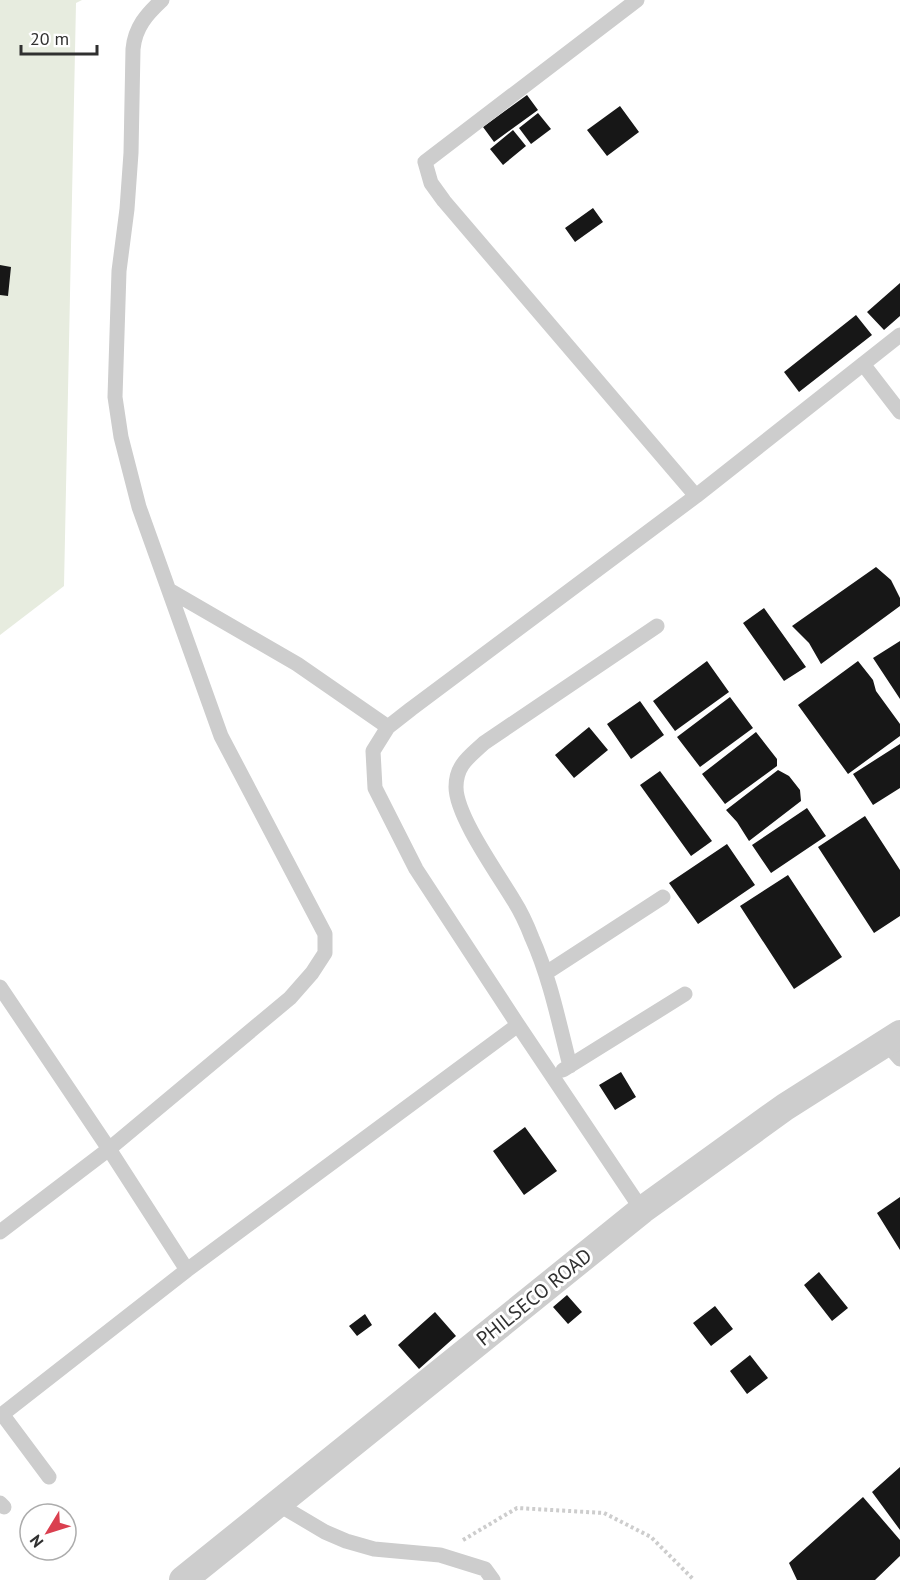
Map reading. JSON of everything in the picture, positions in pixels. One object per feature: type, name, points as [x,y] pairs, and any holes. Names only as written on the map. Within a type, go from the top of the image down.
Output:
[{"type":"street","name":"PHILSECO ROAD","points":[[183,1580],[642,1210],[785,1107],[895,1045]]},
{"type":"lane","points":[[0,1232],[109,1149],[290,999],[312,973],[325,952],[325,934],[221,736],[139,507],[122,437],[116,397],[119,271],[131,153],[134,39],[148,13],[162,0]]},
{"type":"lane","points":[[638,0],[425,162],[430,183],[444,201],[696,496]]},
{"type":"lane","points":[[642,1210],[416,869],[375,788],[372,751],[388,727],[696,496],[900,334]]},
{"type":"lane","points":[[863,364],[900,412]]},
{"type":"lane","points":[[169,590],[297,664],[388,727]]},
{"type":"lane","points":[[570,1066],[546,973],[532,938],[515,903],[458,806],[456,786],[460,765],[484,743],[657,626]]},
{"type":"lane","points":[[546,973],[663,897]]},
{"type":"lane","points":[[0,987],[187,1270]]},
{"type":"lane","points":[[552,1077],[685,994]]},
{"type":"lane","points":[[49,1477],[1,1415],[187,1270],[518,1025]]},
{"type":"lane","points":[[276,1503],[325,1532],[346,1541],[374,1549],[440,1554],[485,1569],[493,1580]]},
{"type":"path","points":[[440,1554],[517,1508],[604,1513],[651,1537],[694,1580]]},
{"type":"shaded area","points":[[0,0],[82,0],[76,3],[64,586],[0,635]]},
{"type":"building","points":[[527,95],[538,110],[494,142],[483,127]]},
{"type":"building","points":[[620,106],[639,132],[607,156],[587,130]]},
{"type":"building","points":[[538,113],[551,129],[531,144],[519,128]]},
{"type":"building","points":[[513,130],[526,146],[503,165],[490,149]]},
{"type":"building","points":[[593,208],[603,222],[575,242],[565,228]]},
{"type":"building","points":[[0,265],[11,267],[8,296],[0,295]]},
{"type":"building","points":[[900,283],[900,316],[884,330],[867,312]]},
{"type":"building","points":[[856,315],[872,335],[799,392],[784,372]]},
{"type":"building","points":[[876,567],[891,580],[900,598],[900,606],[821,664],[809,643],[792,626]]},
{"type":"building","points":[[764,608],[806,667],[784,681],[743,623]]},
{"type":"building","points":[[900,641],[900,699],[873,658]]},
{"type":"building","points":[[707,661],[729,692],[675,731],[653,701]]},
{"type":"building","points":[[858,661],[873,680],[876,691],[900,724],[900,736],[848,774],[798,705]]},
{"type":"building","points":[[730,697],[753,728],[700,767],[677,737]]},
{"type":"building","points":[[640,701],[664,735],[631,759],[607,724]]},
{"type":"building","points":[[589,727],[608,750],[574,778],[555,755]]},
{"type":"building","points":[[756,732],[777,759],[777,766],[725,804],[702,774]]},
{"type":"building","points":[[900,744],[900,788],[873,805],[853,774]]},
{"type":"building","points":[[778,770],[789,776],[800,790],[801,801],[749,841],[726,810]]},
{"type":"building","points":[[660,771],[712,841],[691,856],[640,785]]},
{"type":"building","points":[[807,808],[826,836],[771,873],[752,845]]},
{"type":"building","points":[[865,816],[900,870],[900,916],[874,933],[818,847]]},
{"type":"building","points":[[727,844],[755,885],[698,924],[669,883]]},
{"type":"building","points":[[788,875],[842,957],[794,989],[740,906]]},
{"type":"building","points":[[621,1072],[636,1097],[615,1110],[599,1085]]},
{"type":"building","points":[[525,1127],[557,1171],[524,1195],[493,1151]]},
{"type":"building","points":[[900,1197],[900,1250],[877,1213]]},
{"type":"building","points":[[819,1272],[848,1308],[832,1321],[804,1285]]},
{"type":"building","points":[[567,1295],[582,1312],[568,1324],[553,1307]]},
{"type":"building","points":[[715,1306],[733,1329],[711,1346],[693,1323]]},
{"type":"building","points":[[435,1312],[456,1336],[419,1369],[398,1345]]},
{"type":"building","points":[[365,1314],[372,1325],[357,1336],[349,1326]]},
{"type":"building","points":[[750,1355],[768,1378],[747,1394],[730,1371]]},
{"type":"building","points":[[900,1467],[900,1530],[872,1492]]},
{"type":"building","points":[[863,1497],[900,1540],[900,1556],[875,1580],[797,1580],[789,1563]]}]
